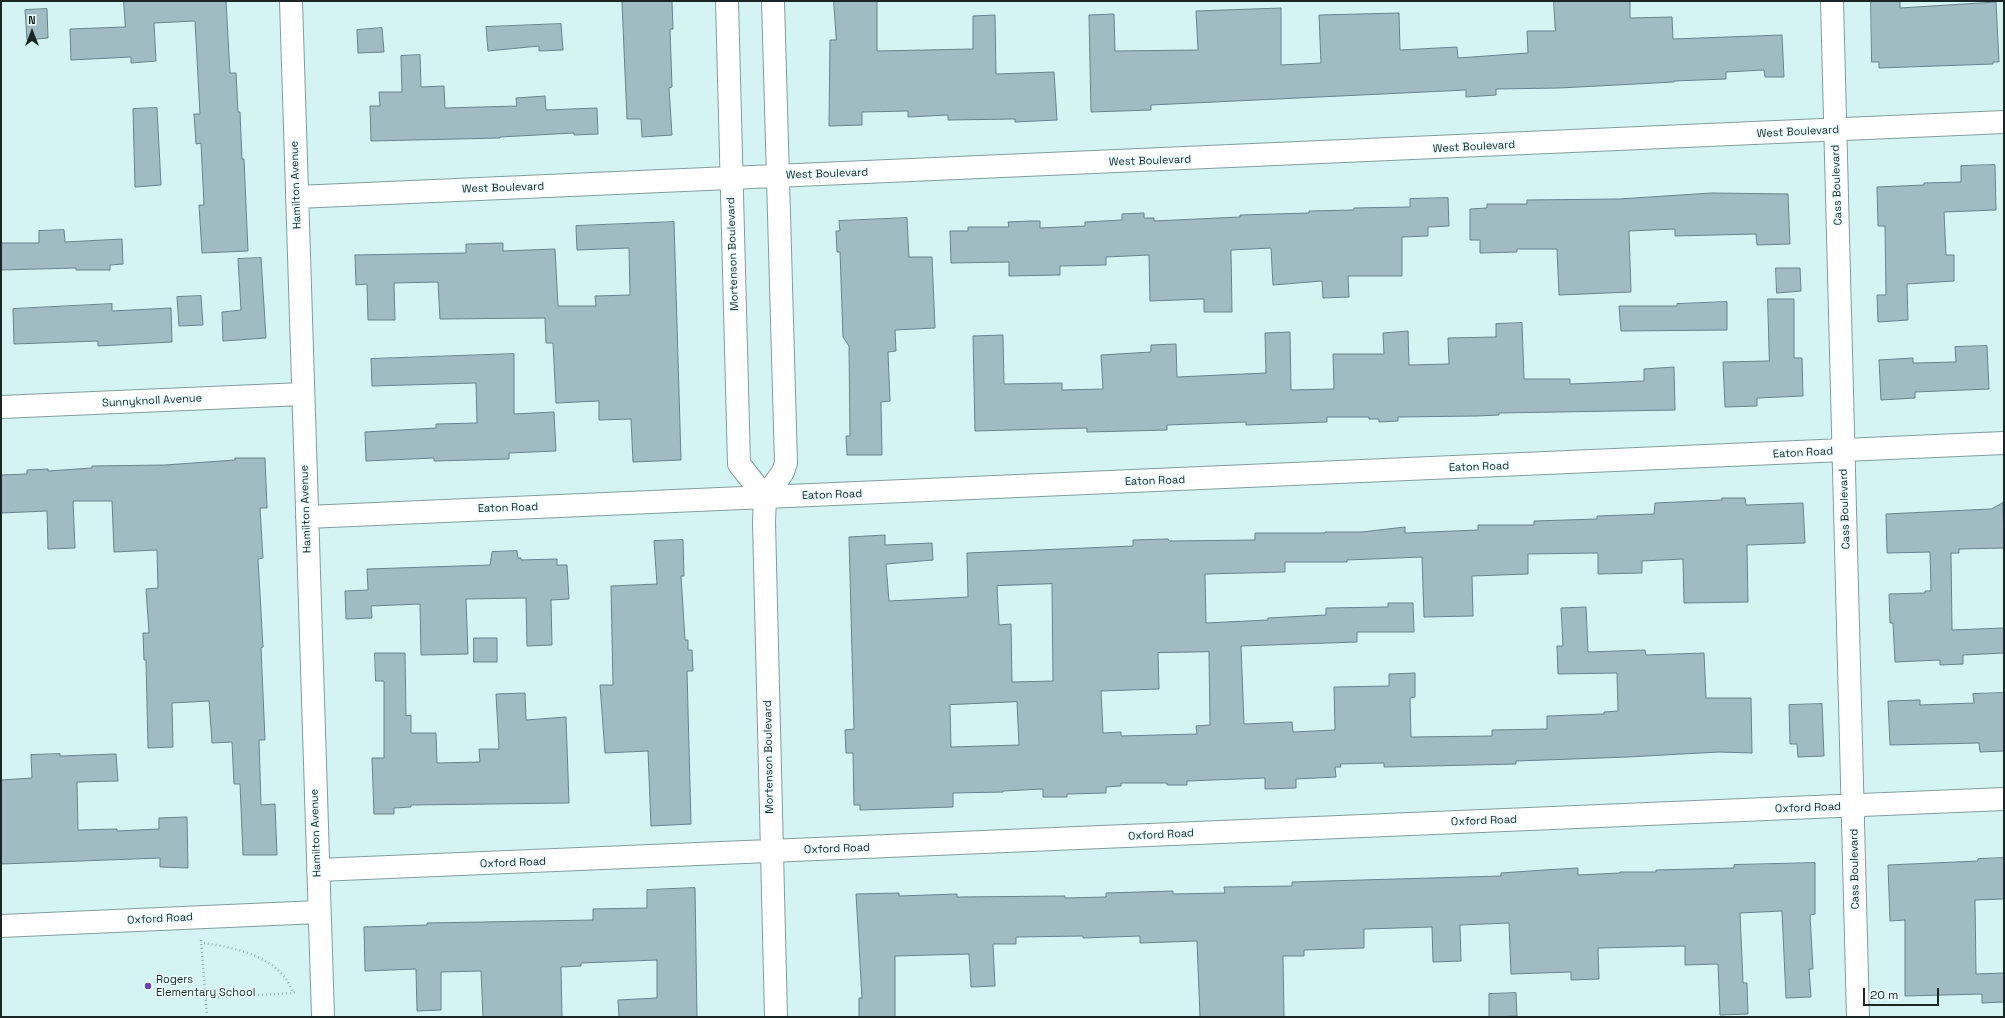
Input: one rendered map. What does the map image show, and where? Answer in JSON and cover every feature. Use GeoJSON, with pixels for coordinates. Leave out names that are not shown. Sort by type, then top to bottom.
{"type":"FeatureCollection","features":[{"type":"Feature","properties":{"kind":"street","name":"Hamilton Avenue"},"geometry":{"type":"LineString","coordinates":[[291,1],[323,1017]]}},
{"type":"Feature","properties":{"kind":"street","name":"Mortenson Boulevard"},"geometry":{"type":"LineString","coordinates":[[727,1],[730,178],[739,464],[765,497],[776,1017]]}},
{"type":"Feature","properties":{"kind":"street"},"geometry":{"type":"LineString","coordinates":[[765,497],[783,472],[786,463],[773,1]]}},
{"type":"Feature","properties":{"kind":"street","name":"Cass Boulevard"},"geometry":{"type":"LineString","coordinates":[[1832,1],[1858,1017]]}},
{"type":"Feature","properties":{"kind":"street","name":"West Boulevard"},"geometry":{"type":"LineString","coordinates":[[297,197],[2004,122]]}},
{"type":"Feature","properties":{"kind":"street","name":"Sunnyknoll Avenue"},"geometry":{"type":"LineString","coordinates":[[1,408],[303,394]]}},
{"type":"Feature","properties":{"kind":"street","name":"Eaton Road"},"geometry":{"type":"LineString","coordinates":[[307,517],[2004,444]]}},
{"type":"Feature","properties":{"kind":"street","name":"Oxford Road"},"geometry":{"type":"LineString","coordinates":[[318,870],[2004,799]]}},
{"type":"Feature","properties":{"kind":"street","name":"Oxford Road"},"geometry":{"type":"LineString","coordinates":[[1,926],[319,912]]}},
{"type":"Feature","properties":{"kind":"path"},"geometry":{"type":"LineString","coordinates":[[199,917],[207,1015]]}},
{"type":"Feature","properties":{"kind":"path"},"geometry":{"type":"LineString","coordinates":[[201,942],[241,950],[257,956],[282,974],[290,985],[293,993]]}},
{"type":"Feature","properties":{"kind":"path"},"geometry":{"type":"LineString","coordinates":[[206,998],[293,993],[297,991]]}},
{"type":"Feature","properties":{"kind":"building"},"geometry":{"type":"Polygon","coordinates":[[[124,1],[226,1],[230,73],[236,73],[238,112],[240,112],[242,159],[244,159],[248,251],[202,253],[199,205],[204,205],[201,143],[196,144],[194,114],[200,114],[195,21],[154,23],[156,61],[131,63],[131,57],[71,60],[70,29],[125,27],[124,1]]]}},
{"type":"Feature","properties":{"kind":"building"},"geometry":{"type":"Polygon","coordinates":[[[672,1],[673,29],[670,29],[672,87],[669,88],[672,135],[642,137],[641,119],[627,119],[622,2],[672,1]]]}},
{"type":"Feature","properties":{"kind":"building"},"geometry":{"type":"Polygon","coordinates":[[[834,1],[877,1],[877,51],[973,49],[973,16],[995,15],[996,74],[1054,72],[1057,120],[1015,122],[1015,119],[948,120],[948,115],[908,117],[908,111],[862,112],[862,125],[829,126],[830,40],[836,40],[834,1]]]}},
{"type":"Feature","properties":{"kind":"building"},"geometry":{"type":"Polygon","coordinates":[[[1554,1],[1630,1],[1630,18],[1672,17],[1673,39],[1782,35],[1784,77],[1765,77],[1764,70],[1726,72],[1726,79],[1559,88],[1496,89],[1496,95],[1466,97],[1466,90],[1151,105],[1151,110],[1091,112],[1089,15],[1114,14],[1115,51],[1198,50],[1196,11],[1281,8],[1281,65],[1321,63],[1319,15],[1399,13],[1400,50],[1457,47],[1458,58],[1528,53],[1527,31],[1555,31],[1554,1]]]}},
{"type":"Feature","properties":{"kind":"building"},"geometry":{"type":"Polygon","coordinates":[[[1871,1],[1900,1],[1900,8],[1996,2],[1999,62],[1993,62],[1993,64],[1879,68],[1879,62],[1872,62],[1871,1]]]}},
{"type":"Feature","properties":{"kind":"building"},"geometry":{"type":"Polygon","coordinates":[[[47,9],[48,38],[27,40],[25,10],[47,9]]]}},
{"type":"Feature","properties":{"kind":"building"},"geometry":{"type":"Polygon","coordinates":[[[561,24],[563,50],[539,51],[539,46],[488,51],[486,27],[561,24]]]}},
{"type":"Feature","properties":{"kind":"building"},"geometry":{"type":"Polygon","coordinates":[[[382,28],[384,52],[358,53],[357,30],[382,28]]]}},
{"type":"Feature","properties":{"kind":"building"},"geometry":{"type":"Polygon","coordinates":[[[420,55],[421,87],[444,86],[445,108],[517,106],[516,98],[545,96],[546,110],[597,108],[598,134],[574,135],[574,133],[500,138],[371,141],[370,106],[380,106],[379,92],[402,92],[401,56],[420,55]]]}},
{"type":"Feature","properties":{"kind":"building"},"geometry":{"type":"Polygon","coordinates":[[[157,108],[161,185],[135,187],[133,109],[157,108]]]}},
{"type":"Feature","properties":{"kind":"building"},"geometry":{"type":"Polygon","coordinates":[[[1995,165],[1996,210],[1944,212],[1946,255],[1954,255],[1954,281],[1907,284],[1908,320],[1878,322],[1877,295],[1886,295],[1885,226],[1878,226],[1877,187],[1924,185],[1924,183],[1961,182],[1961,166],[1995,165]]]}},
{"type":"Feature","properties":{"kind":"building"},"geometry":{"type":"Polygon","coordinates":[[[1712,193],[1788,194],[1790,244],[1757,245],[1756,234],[1675,236],[1675,229],[1629,231],[1631,292],[1559,295],[1557,249],[1517,249],[1517,252],[1480,253],[1480,240],[1470,240],[1470,209],[1487,208],[1487,204],[1527,204],[1527,200],[1619,199],[1712,193]]]}},
{"type":"Feature","properties":{"kind":"building"},"geometry":{"type":"Polygon","coordinates":[[[1448,198],[1449,226],[1428,227],[1428,236],[1402,237],[1402,276],[1348,276],[1349,297],[1323,298],[1322,281],[1273,285],[1271,248],[1231,250],[1232,312],[1204,312],[1204,299],[1150,301],[1149,255],[1106,257],[1106,265],[1060,266],[1060,275],[1009,276],[1009,262],[951,263],[950,231],[968,231],[968,227],[1009,227],[1008,222],[1030,221],[1040,221],[1040,228],[1085,226],[1085,222],[1122,220],[1122,214],[1144,213],[1144,218],[1154,218],[1154,221],[1240,217],[1240,215],[1309,213],[1309,211],[1354,210],[1354,208],[1410,207],[1410,199],[1448,198]]]}},
{"type":"Feature","properties":{"kind":"building"},"geometry":{"type":"Polygon","coordinates":[[[907,218],[909,257],[932,257],[935,328],[895,330],[896,351],[888,352],[890,401],[881,402],[882,455],[847,455],[846,436],[850,436],[849,346],[843,337],[840,252],[837,252],[836,231],[840,231],[839,221],[907,218]]]}},
{"type":"Feature","properties":{"kind":"building"},"geometry":{"type":"Polygon","coordinates":[[[674,222],[681,460],[633,462],[631,419],[599,420],[599,401],[556,403],[553,343],[546,343],[545,318],[440,319],[438,282],[394,283],[395,320],[368,320],[367,284],[356,285],[355,255],[466,253],[466,244],[503,243],[503,251],[555,249],[558,306],[596,306],[595,296],[630,295],[629,248],[577,250],[576,226],[674,222]]]}},
{"type":"Feature","properties":{"kind":"building"},"geometry":{"type":"Polygon","coordinates":[[[64,230],[65,242],[122,239],[123,264],[110,265],[110,270],[76,270],[76,268],[1,270],[1,243],[39,243],[39,231],[64,230]]]}},
{"type":"Feature","properties":{"kind":"building"},"geometry":{"type":"Polygon","coordinates":[[[261,258],[266,338],[223,341],[222,312],[241,310],[238,259],[261,258]]]}},
{"type":"Feature","properties":{"kind":"building"},"geometry":{"type":"Polygon","coordinates":[[[1776,268],[1800,268],[1801,291],[1777,293],[1776,268]]]}},
{"type":"Feature","properties":{"kind":"building"},"geometry":{"type":"Polygon","coordinates":[[[201,296],[203,325],[179,326],[177,297],[201,296]]]}},
{"type":"Feature","properties":{"kind":"building"},"geometry":{"type":"Polygon","coordinates":[[[1768,299],[1794,299],[1794,358],[1802,358],[1803,396],[1757,398],[1757,406],[1725,407],[1723,362],[1769,361],[1768,299]]]}},
{"type":"Feature","properties":{"kind":"building"},"geometry":{"type":"Polygon","coordinates":[[[1727,302],[1727,330],[1621,331],[1619,306],[1677,306],[1677,304],[1727,302]]]}},
{"type":"Feature","properties":{"kind":"building"},"geometry":{"type":"Polygon","coordinates":[[[112,304],[112,311],[171,308],[172,342],[98,346],[98,341],[14,344],[13,309],[112,304]]]}},
{"type":"Feature","properties":{"kind":"building"},"geometry":{"type":"Polygon","coordinates":[[[1522,323],[1524,379],[1570,379],[1570,384],[1644,381],[1644,369],[1674,367],[1675,410],[1499,413],[1499,415],[1477,416],[1398,417],[1398,421],[1379,422],[1379,419],[1369,419],[1369,417],[1327,417],[1327,422],[1246,425],[1246,422],[1167,425],[1167,430],[1087,432],[1087,428],[975,431],[973,336],[1003,335],[1004,384],[1062,383],[1062,390],[1103,389],[1101,355],[1151,352],[1151,345],[1176,344],[1177,377],[1266,373],[1265,333],[1290,332],[1291,390],[1334,389],[1333,354],[1384,354],[1383,333],[1408,331],[1409,365],[1449,364],[1448,338],[1496,337],[1496,324],[1522,323]]]}},
{"type":"Feature","properties":{"kind":"building"},"geometry":{"type":"Polygon","coordinates":[[[1987,346],[1989,389],[1915,392],[1915,398],[1881,400],[1879,360],[1913,358],[1913,363],[1956,362],[1955,347],[1987,346]]]}},
{"type":"Feature","properties":{"kind":"building"},"geometry":{"type":"Polygon","coordinates":[[[514,354],[514,414],[554,412],[556,451],[509,453],[509,459],[434,461],[434,458],[366,461],[365,432],[436,428],[436,424],[477,423],[476,383],[372,386],[371,359],[514,354]]]}},
{"type":"Feature","properties":{"kind":"building"},"geometry":{"type":"Polygon","coordinates":[[[235,458],[265,458],[267,508],[260,508],[263,558],[258,559],[263,647],[261,648],[265,740],[259,740],[261,805],[275,804],[277,855],[243,855],[240,784],[234,784],[232,742],[212,743],[209,701],[172,703],[173,747],[148,748],[146,660],[144,660],[143,633],[149,633],[146,589],[158,588],[157,550],[114,552],[112,501],[73,501],[75,548],[48,549],[47,511],[1,513],[1,475],[27,474],[27,470],[48,469],[48,471],[92,468],[92,466],[165,465],[235,460],[235,458]]]}},
{"type":"Feature","properties":{"kind":"building"},"geometry":{"type":"Polygon","coordinates":[[[1722,498],[1745,498],[1746,505],[1803,503],[1805,543],[1747,545],[1748,602],[1684,603],[1683,559],[1642,561],[1642,573],[1598,574],[1598,553],[1528,554],[1528,574],[1472,576],[1473,616],[1424,617],[1422,557],[1347,560],[1347,562],[1285,562],[1285,572],[1205,574],[1206,623],[1326,615],[1326,608],[1388,607],[1388,603],[1413,603],[1414,632],[1357,632],[1357,642],[1241,646],[1244,724],[1292,722],[1293,732],[1335,730],[1334,687],[1389,686],[1389,674],[1415,673],[1415,697],[1410,698],[1411,737],[1492,736],[1492,730],[1547,729],[1547,716],[1604,714],[1604,712],[1618,711],[1617,673],[1558,674],[1557,646],[1563,646],[1561,608],[1586,607],[1588,652],[1645,650],[1646,655],[1704,653],[1706,698],[1751,698],[1752,753],[1719,752],[1516,761],[1516,764],[1384,767],[1384,763],[1340,764],[1341,767],[1335,767],[1336,777],[1296,779],[1296,788],[1265,789],[1265,778],[1187,781],[1187,785],[1167,785],[1167,783],[1121,783],[1121,786],[1106,787],[1106,793],[1067,794],[1067,797],[1043,797],[1043,789],[1003,792],[953,793],[953,807],[860,810],[860,805],[854,805],[853,753],[846,753],[845,730],[854,729],[849,537],[885,535],[885,545],[932,543],[933,560],[886,564],[889,601],[968,597],[967,553],[1133,546],[1133,540],[1255,540],[1255,533],[1362,532],[1405,527],[1405,533],[1478,530],[1478,525],[1534,525],[1534,521],[1597,519],[1597,516],[1654,514],[1655,503],[1722,500],[1722,498]],[[1052,584],[997,586],[999,625],[1011,624],[1012,682],[1053,681],[1052,584]],[[1209,652],[1158,653],[1159,689],[1101,691],[1103,733],[1121,732],[1121,736],[1197,734],[1196,726],[1210,725],[1209,652]],[[1017,702],[950,705],[951,747],[1019,745],[1017,702]]]}},
{"type":"Feature","properties":{"kind":"building"},"geometry":{"type":"Polygon","coordinates":[[[2003,503],[2004,548],[1959,549],[1959,553],[1951,553],[1952,630],[2004,628],[2004,653],[1963,655],[1963,664],[1940,665],[1940,660],[1895,662],[1893,623],[1890,623],[1889,594],[1925,593],[1925,591],[1931,591],[1930,552],[1887,553],[1886,514],[1991,509],[2003,503]]]}},
{"type":"Feature","properties":{"kind":"building"},"geometry":{"type":"Polygon","coordinates":[[[683,540],[684,576],[681,576],[685,640],[688,640],[688,650],[692,650],[693,671],[687,671],[691,824],[651,826],[648,751],[605,753],[600,685],[613,685],[611,586],[657,584],[654,541],[683,540]]]}},
{"type":"Feature","properties":{"kind":"building"},"geometry":{"type":"Polygon","coordinates":[[[517,551],[518,558],[521,558],[521,560],[557,559],[557,565],[567,565],[569,599],[551,600],[552,645],[527,646],[526,598],[466,599],[468,654],[421,655],[420,604],[371,606],[372,618],[346,619],[345,591],[368,590],[367,569],[490,565],[492,552],[517,551]]]}},
{"type":"Feature","properties":{"kind":"building"},"geometry":{"type":"Polygon","coordinates":[[[474,638],[497,638],[497,662],[474,662],[474,638]]]}},
{"type":"Feature","properties":{"kind":"building"},"geometry":{"type":"Polygon","coordinates":[[[375,653],[405,653],[406,716],[411,715],[411,733],[436,733],[437,763],[480,762],[479,749],[499,749],[496,694],[525,693],[526,720],[566,717],[569,803],[411,805],[411,807],[394,808],[394,814],[374,814],[372,758],[384,758],[384,681],[376,681],[375,653]]]}},
{"type":"Feature","properties":{"kind":"building"},"geometry":{"type":"Polygon","coordinates":[[[2004,693],[2004,751],[1980,752],[1979,743],[1890,745],[1888,701],[1920,700],[1920,705],[1974,703],[1973,694],[2004,693]]]}},
{"type":"Feature","properties":{"kind":"building"},"geometry":{"type":"Polygon","coordinates":[[[1822,704],[1824,756],[1798,757],[1797,744],[1790,744],[1789,705],[1822,704]]]}},
{"type":"Feature","properties":{"kind":"building"},"geometry":{"type":"Polygon","coordinates":[[[60,754],[60,756],[116,754],[118,781],[77,782],[78,830],[117,829],[117,831],[159,829],[159,818],[187,817],[188,868],[160,867],[160,858],[1,864],[1,780],[32,778],[31,755],[60,754]]]}},
{"type":"Feature","properties":{"kind":"building"},"geometry":{"type":"Polygon","coordinates":[[[2004,858],[2004,899],[1975,900],[1976,974],[2004,973],[2004,1002],[1982,1003],[1982,994],[1905,996],[1905,920],[1890,921],[1888,865],[1978,861],[1978,859],[2004,858]]]}},
{"type":"Feature","properties":{"kind":"building"},"geometry":{"type":"Polygon","coordinates":[[[1815,863],[1815,914],[1810,915],[1813,969],[1809,969],[1811,997],[1786,998],[1782,911],[1740,913],[1743,983],[1747,983],[1748,1014],[1720,1015],[1718,964],[1685,965],[1685,946],[1598,948],[1599,979],[1571,980],[1571,972],[1511,974],[1509,923],[1460,925],[1461,961],[1433,962],[1432,927],[1364,929],[1364,948],[1304,950],[1304,956],[1283,956],[1284,1017],[1200,1017],[1197,941],[1140,943],[1140,936],[1083,938],[1083,936],[1016,937],[1016,944],[993,944],[995,986],[971,987],[969,954],[895,956],[895,1017],[859,1017],[859,998],[862,998],[856,894],[899,893],[899,896],[957,894],[957,897],[1106,897],[1106,893],[1173,891],[1173,894],[1225,893],[1224,887],[1292,886],[1292,882],[1501,876],[1501,873],[1578,868],[1578,875],[1620,872],[1656,872],[1656,870],[1734,868],[1734,865],[1815,863]]]}},
{"type":"Feature","properties":{"kind":"building"},"geometry":{"type":"Polygon","coordinates":[[[695,888],[697,1017],[619,1017],[618,1000],[657,998],[657,960],[581,963],[581,966],[561,967],[562,1017],[483,1017],[481,971],[441,972],[441,1010],[417,1011],[416,969],[365,971],[364,927],[427,925],[427,923],[593,920],[593,909],[647,908],[647,890],[695,888]]]}},
{"type":"Feature","properties":{"kind":"building"},"geometry":{"type":"Polygon","coordinates":[[[1516,993],[1517,1016],[1489,1017],[1489,994],[1516,993]]]}},
{"type":"Feature","properties":{"kind":"place","name":"Rogers Elementary School"},"geometry":{"type":"Point","coordinates":[148,986]}}]}
